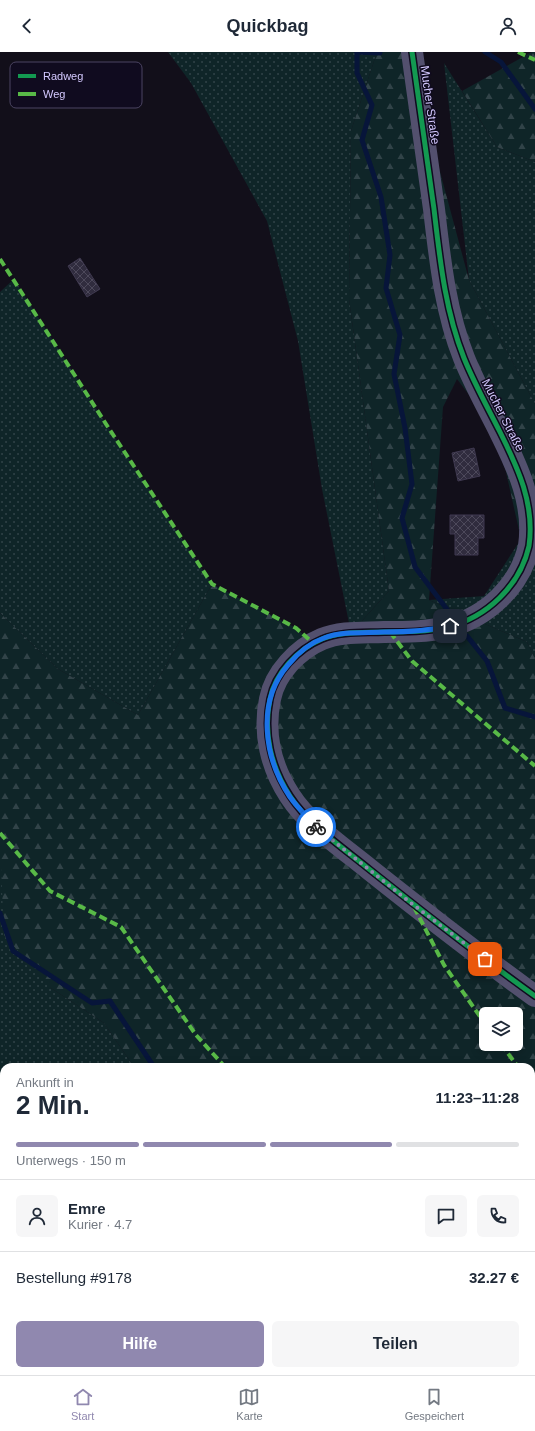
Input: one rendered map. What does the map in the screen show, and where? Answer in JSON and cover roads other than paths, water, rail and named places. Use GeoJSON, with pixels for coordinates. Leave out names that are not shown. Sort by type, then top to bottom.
{"type":"FeatureCollection","features":[{"type":"Feature","properties":{"kind":"main road","name":"Mucher Straße"},"geometry":{"type":"LineString","coordinates":[[412,52],[438,248],[448,306],[464,358],[520,471],[526,487],[530,523],[529,543],[521,568],[515,580],[505,593],[491,607],[463,622],[432,630],[333,635],[312,643],[300,652],[282,672],[271,693],[267,714],[267,741],[276,769],[290,797],[315,826],[411,903],[535,996]]}},
{"type":"Feature","properties":{"kind":"waterway"},"geometry":{"type":"LineString","coordinates":[[357,52],[357,73],[372,105],[362,140],[381,197],[390,255],[386,288],[400,335],[394,374],[405,428],[412,484],[402,518],[415,567],[449,612]]}},
{"type":"Feature","properties":{"kind":"waterway"},"geometry":{"type":"LineString","coordinates":[[357,52],[380,53]]}},
{"type":"Feature","properties":{"kind":"waterway"},"geometry":{"type":"LineString","coordinates":[[485,52],[501,62],[535,109]]}},
{"type":"Feature","properties":{"kind":"waterway"},"geometry":{"type":"LineString","coordinates":[[467,636],[487,661],[505,708],[535,717]]}},
{"type":"Feature","properties":{"kind":"waterway"},"geometry":{"type":"LineString","coordinates":[[0,913],[13,951],[92,1003],[110,1001],[151,1063]]}}]}
